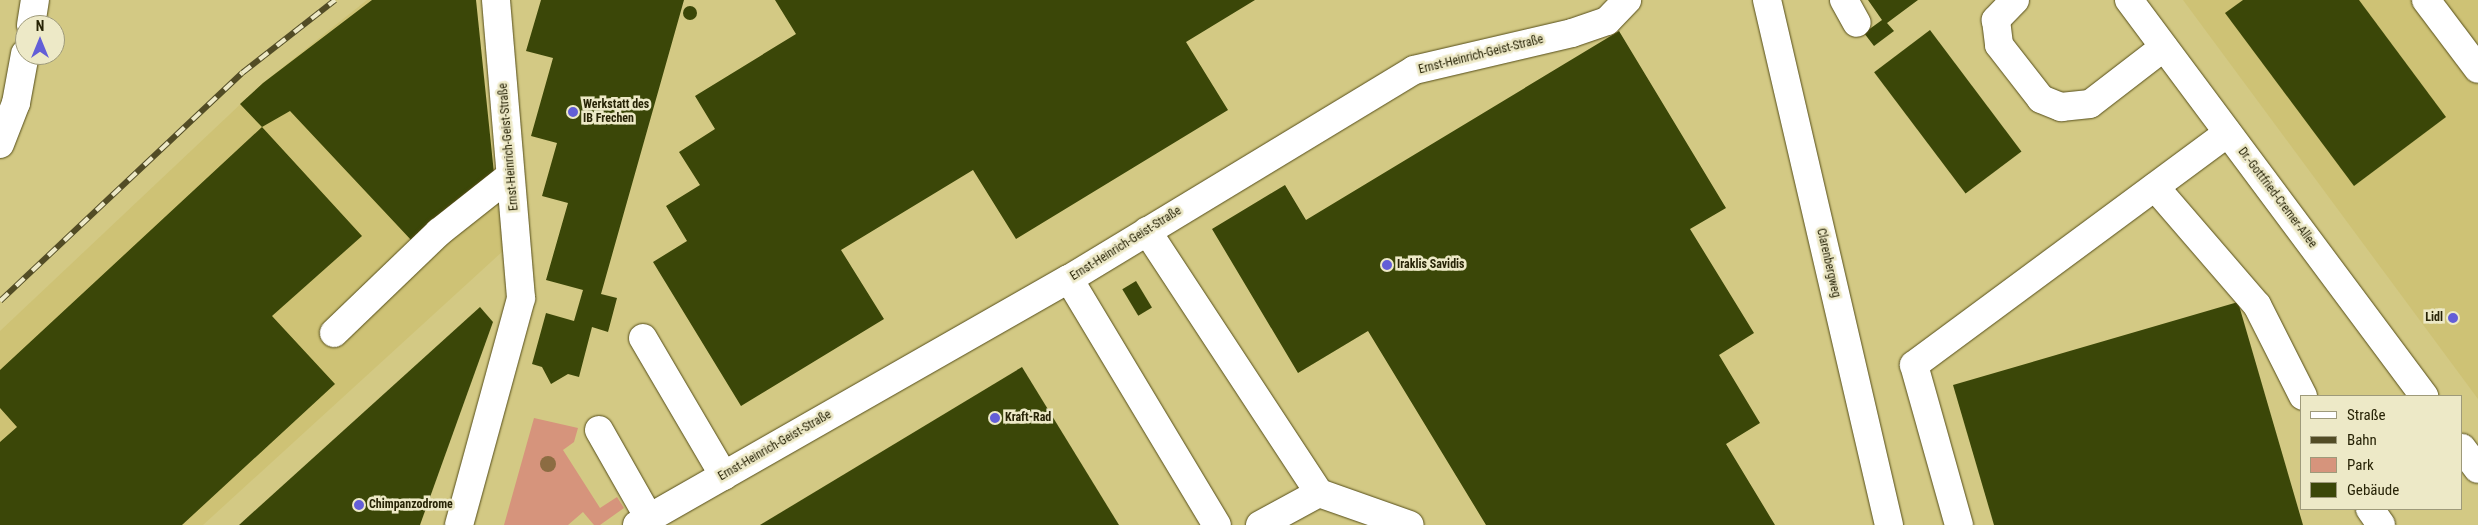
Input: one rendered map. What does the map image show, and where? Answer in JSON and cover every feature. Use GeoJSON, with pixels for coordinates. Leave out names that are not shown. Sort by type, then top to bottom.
{"type":"FeatureCollection","features":[{"type":"Feature","properties":{"kind":"street"},"geometry":{"type":"LineString","coordinates":[[32,15],[35,0]]}},
{"type":"Feature","properties":{"kind":"street","name":"Ernst-Heinrich-Geist-Straße"},"geometry":{"type":"LineString","coordinates":[[460,525],[521,298],[496,0]]}},
{"type":"Feature","properties":{"kind":"street","name":"Ernst-Heinrich-Geist-Straße"},"geometry":{"type":"LineString","coordinates":[[643,522],[1070,279],[1147,230],[1414,70],[1572,33],[1607,21],[1628,0]]}},
{"type":"Feature","properties":{"kind":"street","name":"Clarenbergweg"},"geometry":{"type":"LineString","coordinates":[[1767,0],[1889,525]]}},
{"type":"Feature","properties":{"kind":"street"},"geometry":{"type":"LineString","coordinates":[[2015,0],[1996,20],[1999,45],[2041,99],[2061,107],[2090,104],[2164,47]]}},
{"type":"Feature","properties":{"kind":"street","name":"Dr.-Gottfried-Cremer-Allee"},"geometry":{"type":"LineString","coordinates":[[2129,0],[2423,395]]}},
{"type":"Feature","properties":{"kind":"street"},"geometry":{"type":"LineString","coordinates":[[2426,0],[2478,69]]}},
{"type":"Feature","properties":{"kind":"street"},"geometry":{"type":"LineString","coordinates":[[0,144],[16,103],[23,65]]}},
{"type":"Feature","properties":{"kind":"street"},"geometry":{"type":"LineString","coordinates":[[1959,525],[1914,365],[2228,133]]}},
{"type":"Feature","properties":{"kind":"street"},"geometry":{"type":"LineString","coordinates":[[334,333],[439,232],[510,176]]}},
{"type":"Feature","properties":{"kind":"street"},"geometry":{"type":"LineString","coordinates":[[2155,187],[2257,305],[2302,395]]}},
{"type":"Feature","properties":{"kind":"street"},"geometry":{"type":"LineString","coordinates":[[1147,230],[1319,493],[1410,525]]}},
{"type":"Feature","properties":{"kind":"street"},"geometry":{"type":"LineString","coordinates":[[1070,279],[1217,525]]}},
{"type":"Feature","properties":{"kind":"street"},"geometry":{"type":"LineString","coordinates":[[643,338],[724,476]]}},
{"type":"Feature","properties":{"kind":"street"},"geometry":{"type":"LineString","coordinates":[[599,430],[643,522]]}},
{"type":"Feature","properties":{"kind":"street"},"geometry":{"type":"LineString","coordinates":[[2463,449],[2478,470]]}},
{"type":"Feature","properties":{"kind":"street"},"geometry":{"type":"LineString","coordinates":[[1260,525],[1319,493]]}},
{"type":"Feature","properties":{"kind":"street"},"geometry":{"type":"LineString","coordinates":[[2371,510],[2381,525]]}},
{"type":"Feature","properties":{"kind":"shaded area"},"geometry":{"type":"Polygon","coordinates":[[[367,0],[476,0],[503,251],[203,525],[0,525],[0,331],[263,83],[367,0]]]}},
{"type":"Feature","properties":{"kind":"shaded area"},"geometry":{"type":"Polygon","coordinates":[[[2183,0],[2478,0],[2478,399],[2183,0]]]}},
{"type":"Feature","properties":{"kind":"green space"},"geometry":{"type":"Polygon","coordinates":[[[534,418],[578,428],[574,442],[563,450],[600,508],[617,497],[624,508],[600,525],[594,525],[583,512],[568,525],[504,525],[534,418]]]}},
{"type":"Feature","properties":{"kind":"building"},"geometry":{"type":"Polygon","coordinates":[[[372,0],[476,0],[495,183],[412,241],[290,111],[262,127],[240,104],[263,83],[372,0]]]}},
{"type":"Feature","properties":{"kind":"building"},"geometry":{"type":"Polygon","coordinates":[[[541,0],[684,0],[601,294],[617,298],[608,332],[592,327],[579,377],[568,374],[551,384],[542,367],[532,364],[546,313],[574,321],[583,290],[546,280],[568,203],[542,196],[557,143],[531,136],[553,58],[526,51],[541,0]]]}},
{"type":"Feature","properties":{"kind":"building"},"geometry":{"type":"Polygon","coordinates":[[[775,0],[1255,0],[1186,42],[1228,110],[1016,239],[973,170],[841,250],[884,319],[741,406],[653,262],[687,241],[666,206],[700,185],[679,152],[715,129],[695,96],[796,34],[775,0]]]}},
{"type":"Feature","properties":{"kind":"building"},"geometry":{"type":"Polygon","coordinates":[[[1868,0],[1918,0],[1887,23],[1894,31],[1874,46],[1864,33],[1882,20],[1868,0]]]}},
{"type":"Feature","properties":{"kind":"building"},"geometry":{"type":"Polygon","coordinates":[[[2243,0],[2359,0],[2446,117],[2354,186],[2225,13],[2243,0]]]}},
{"type":"Feature","properties":{"kind":"building"},"geometry":{"type":"Polygon","coordinates":[[[687,6],[693,6],[697,13],[693,20],[687,20],[683,16],[683,10],[687,6]]]}},
{"type":"Feature","properties":{"kind":"building"},"geometry":{"type":"Polygon","coordinates":[[[1930,30],[2021,151],[1966,194],[1874,72],[1930,30]]]}},
{"type":"Feature","properties":{"kind":"building"},"geometry":{"type":"Polygon","coordinates":[[[1619,31],[1726,208],[1690,229],[1754,333],[1719,355],[1760,423],[1726,444],[1775,525],[1486,525],[1368,331],[1298,373],[1212,229],[1285,185],[1306,220],[1619,31]]]}},
{"type":"Feature","properties":{"kind":"building"},"geometry":{"type":"Polygon","coordinates":[[[262,127],[362,236],[272,316],[335,384],[182,525],[0,525],[0,442],[17,427],[0,408],[0,370],[262,127]]]}},
{"type":"Feature","properties":{"kind":"building"},"geometry":{"type":"Polygon","coordinates":[[[1136,281],[1152,308],[1138,316],[1122,289],[1136,281]]]}},
{"type":"Feature","properties":{"kind":"building"},"geometry":{"type":"Polygon","coordinates":[[[2238,302],[2303,525],[1994,525],[1953,385],[2238,302]]]}},
{"type":"Feature","properties":{"kind":"building"},"geometry":{"type":"Polygon","coordinates":[[[480,307],[493,322],[420,525],[239,525],[480,307]]]}},
{"type":"Feature","properties":{"kind":"building","name":"Kraft-Rad"},"geometry":{"type":"Polygon","coordinates":[[[1022,367],[1119,525],[760,525],[1022,367]]]}},
{"type":"Feature","properties":{"kind":"railway"},"geometry":{"type":"LineString","coordinates":[[0,301],[242,73],[335,0]]}},
{"type":"Feature","properties":{"kind":"place","name":"Werkstatt des IB Frechen"},"geometry":{"type":"Point","coordinates":[573,112]}},
{"type":"Feature","properties":{"kind":"place","name":"Iraklis Savidis"},"geometry":{"type":"Point","coordinates":[1387,265]}},
{"type":"Feature","properties":{"kind":"place","name":"Lidl"},"geometry":{"type":"Point","coordinates":[2453,318]}},
{"type":"Feature","properties":{"kind":"place","name":"Kraft-Rad"},"geometry":{"type":"Point","coordinates":[995,418]}},
{"type":"Feature","properties":{"kind":"place","name":"Chimpanzodrome"},"geometry":{"type":"Point","coordinates":[359,505]}}]}
